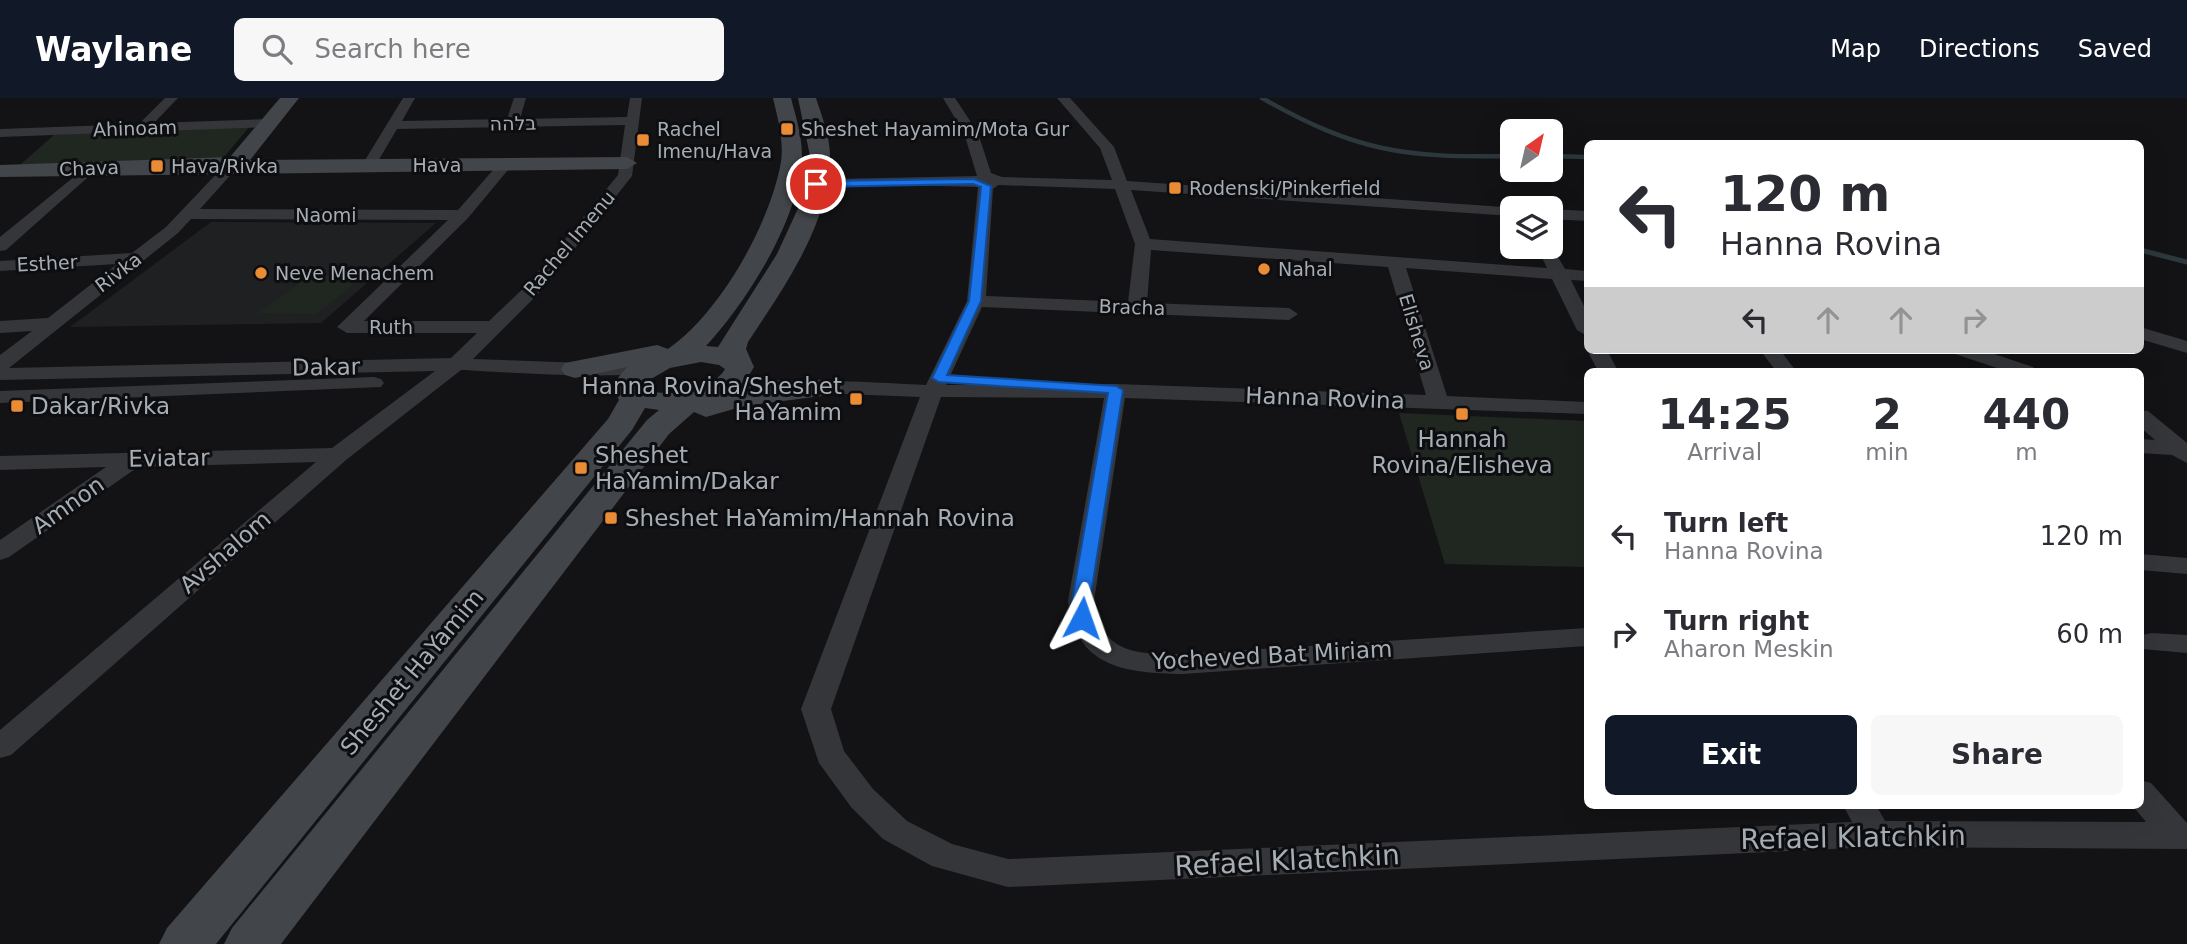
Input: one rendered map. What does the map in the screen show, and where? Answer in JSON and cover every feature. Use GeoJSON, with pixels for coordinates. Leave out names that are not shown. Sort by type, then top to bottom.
{"type":"FeatureCollection","features":[{"type":"Feature","properties":{"kind":"main road","name":"Rivka"},"geometry":{"type":"LineString","coordinates":[[233,166],[290,98]]}},
{"type":"Feature","properties":{"kind":"main road","name":"Sheshet HaYamim"},"geometry":{"type":"LineString","coordinates":[[185,944],[621,424],[647,378],[688,351],[709,326],[751,262],[787,185],[792,146],[782,98]]}},
{"type":"Feature","properties":{"kind":"main road"},"geometry":{"type":"LineString","coordinates":[[738,364],[732,349],[734,342],[784,262],[816,184],[820,153],[807,98]]}},
{"type":"Feature","properties":{"kind":"main road","name":"Hava"},"geometry":{"type":"LineString","coordinates":[[233,166],[627,163]]}},
{"type":"Feature","properties":{"kind":"main road","name":"Chava"},"geometry":{"type":"LineString","coordinates":[[0,171],[233,166]]}},
{"type":"Feature","properties":{"kind":"main road"},"geometry":{"type":"LineString","coordinates":[[575,369],[666,350],[709,326]]}},
{"type":"Feature","properties":{"kind":"main road"},"geometry":{"type":"LineString","coordinates":[[700,396],[659,403],[647,378],[715,354],[738,364]]}},
{"type":"Feature","properties":{"kind":"main road","name":"Sheshet HaYamim"},"geometry":{"type":"LineString","coordinates":[[250,944],[658,427],[700,396],[736,377],[738,364]]}},
{"type":"Feature","properties":{"kind":"main road"},"geometry":{"type":"LineString","coordinates":[[635,457],[665,431],[715,404],[768,393],[827,388]]}},
{"type":"Feature","properties":{"kind":"street"},"geometry":{"type":"LineString","coordinates":[[142,128],[172,98]]}},
{"type":"Feature","properties":{"kind":"street"},"geometry":{"type":"LineString","coordinates":[[369,165],[410,98]]}},
{"type":"Feature","properties":{"kind":"street"},"geometry":{"type":"LineString","coordinates":[[512,123],[520,98]]}},
{"type":"Feature","properties":{"kind":"street","name":"Rachel Imenu"},"geometry":{"type":"LineString","coordinates":[[456,365],[535,287],[625,176],[636,98]]}},
{"type":"Feature","properties":{"kind":"street"},"geometry":{"type":"LineString","coordinates":[[949,98],[971,133],[986,181]]}},
{"type":"Feature","properties":{"kind":"street"},"geometry":{"type":"LineString","coordinates":[[1063,98],[1107,148],[1143,244],[1137,307]]}},
{"type":"Feature","properties":{"kind":"street","name":"בלהה"},"geometry":{"type":"LineString","coordinates":[[393,125],[633,121]]}},
{"type":"Feature","properties":{"kind":"street","name":"Ahinoam"},"geometry":{"type":"LineString","coordinates":[[0,133],[270,123]]}},
{"type":"Feature","properties":{"kind":"street","name":"Ruth"},"geometry":{"type":"LineString","coordinates":[[495,327],[348,327],[462,215],[506,164]]}},
{"type":"Feature","properties":{"kind":"street","name":"Rivka"},"geometry":{"type":"LineString","coordinates":[[0,365],[190,214],[233,166]]}},
{"type":"Feature","properties":{"kind":"street"},"geometry":{"type":"LineString","coordinates":[[0,246],[91,167]]}},
{"type":"Feature","properties":{"kind":"street"},"geometry":{"type":"LineString","coordinates":[[787,185],[986,181],[1120,186],[1500,210]]}},
{"type":"Feature","properties":{"kind":"street","name":"Refael Klatchkin"},"geometry":{"type":"LineString","coordinates":[[986,181],[975,301],[936,385],[816,709],[830,755],[862,798],[895,830],[944,856],[1008,873],[1876,834],[2181,835]]}},
{"type":"Feature","properties":{"kind":"street","name":"Naomi"},"geometry":{"type":"LineString","coordinates":[[190,214],[462,215]]}},
{"type":"Feature","properties":{"kind":"street"},"geometry":{"type":"LineString","coordinates":[[1563,215],[1584,216]]}},
{"type":"Feature","properties":{"kind":"street"},"geometry":{"type":"LineString","coordinates":[[1143,244],[1584,276]]}},
{"type":"Feature","properties":{"kind":"street","name":"Esther"},"geometry":{"type":"LineString","coordinates":[[0,265],[137,258]]}},
{"type":"Feature","properties":{"kind":"street"},"geometry":{"type":"LineString","coordinates":[[1551,259],[1584,324]]}},
{"type":"Feature","properties":{"kind":"street","name":"Elisheva"},"geometry":{"type":"LineString","coordinates":[[1395,260],[1439,403]]}},
{"type":"Feature","properties":{"kind":"street","name":"Bracha"},"geometry":{"type":"LineString","coordinates":[[975,301],[1289,314]]}},
{"type":"Feature","properties":{"kind":"street"},"geometry":{"type":"LineString","coordinates":[[0,327],[49,324]]}},
{"type":"Feature","properties":{"kind":"street"},"geometry":{"type":"LineString","coordinates":[[2144,334],[2187,347]]}},
{"type":"Feature","properties":{"kind":"street"},"geometry":{"type":"LineString","coordinates":[[1773,354],[1784,368]]}},
{"type":"Feature","properties":{"kind":"street"},"geometry":{"type":"LineString","coordinates":[[1974,354],[2017,368]]}},
{"type":"Feature","properties":{"kind":"street","name":"Hanna Rovina"},"geometry":{"type":"LineString","coordinates":[[738,364],[776,373],[936,385],[1584,408]]}},
{"type":"Feature","properties":{"kind":"street","name":"Dakar"},"geometry":{"type":"LineString","coordinates":[[0,374],[456,365],[613,370],[647,378]]}},
{"type":"Feature","properties":{"kind":"street","name":"Avshalom"},"geometry":{"type":"LineString","coordinates":[[0,747],[338,455],[456,365]]}},
{"type":"Feature","properties":{"kind":"street","name":"Dakar"},"geometry":{"type":"LineString","coordinates":[[0,397],[435,381],[599,381],[647,378]]}},
{"type":"Feature","properties":{"kind":"street","name":"Hanna Rovina"},"geometry":{"type":"LineString","coordinates":[[700,396],[769,386],[827,388],[936,385]]}},
{"type":"Feature","properties":{"kind":"street","name":"Yocheved Bat Miriam"},"geometry":{"type":"LineString","coordinates":[[1116,390],[1081,601],[1082,618],[1088,635],[1102,649],[1128,660],[1183,664],[1584,637]]}},
{"type":"Feature","properties":{"kind":"street"},"geometry":{"type":"LineString","coordinates":[[2144,419],[2184,451]]}},
{"type":"Feature","properties":{"kind":"street"},"geometry":{"type":"LineString","coordinates":[[2144,446],[2184,451]]}},
{"type":"Feature","properties":{"kind":"street","name":"Eviatar"},"geometry":{"type":"LineString","coordinates":[[0,463],[338,455]]}},
{"type":"Feature","properties":{"kind":"street","name":"Amnon"},"geometry":{"type":"LineString","coordinates":[[0,552],[135,458]]}},
{"type":"Feature","properties":{"kind":"street"},"geometry":{"type":"LineString","coordinates":[[2144,562],[2187,566]]}},
{"type":"Feature","properties":{"kind":"street"},"geometry":{"type":"LineString","coordinates":[[2152,642],[2187,645]]}},
{"type":"Feature","properties":{"kind":"street"},"geometry":{"type":"LineString","coordinates":[[2144,796],[2181,835]]}},
{"type":"Feature","properties":{"kind":"street"},"geometry":{"type":"LineString","coordinates":[[1862,809],[1876,834]]}},
{"type":"Feature","properties":{"kind":"shaded area"},"geometry":{"type":"Polygon","coordinates":[[[250,126],[219,163],[20,165],[54,135],[250,126]]]}},
{"type":"Feature","properties":{"kind":"shaded area","name":"Neve Menachem"},"geometry":{"type":"Polygon","coordinates":[[[211,222],[436,223],[321,323],[70,327],[211,222]]]}},
{"type":"Feature","properties":{"kind":"shaded area"},"geometry":{"type":"Polygon","coordinates":[[[309,276],[363,277],[316,314],[259,313],[309,276]]]}},
{"type":"Feature","properties":{"kind":"shaded area"},"geometry":{"type":"Polygon","coordinates":[[[1399,413],[1584,421],[1584,567],[1445,564],[1399,413]]]}},
{"type":"Feature","properties":{"kind":"waterway"},"geometry":{"type":"LineString","coordinates":[[1262,98],[1326,130],[1382,148],[1410,153],[1500,156]]}},
{"type":"Feature","properties":{"kind":"waterway"},"geometry":{"type":"LineString","coordinates":[[1563,156],[1584,157]]}},
{"type":"Feature","properties":{"kind":"waterway"},"geometry":{"type":"LineString","coordinates":[[2144,251],[2187,262]]}},
{"type":"Feature","properties":{"kind":"place","name":"Sheshet Hayamim/Mota Gur"},"geometry":{"type":"Point","coordinates":[787,129]}},
{"type":"Feature","properties":{"kind":"place","name":"Rachel Imenu/Hava"},"geometry":{"type":"Point","coordinates":[643,140]}},
{"type":"Feature","properties":{"kind":"place","name":"Hava/Rivka"},"geometry":{"type":"Point","coordinates":[157,166]}},
{"type":"Feature","properties":{"kind":"place","name":"Rodenski/Pinkerfield"},"geometry":{"type":"Point","coordinates":[1175,188]}},
{"type":"Feature","properties":{"kind":"place","name":"Nahal"},"geometry":{"type":"Point","coordinates":[1264,269]}},
{"type":"Feature","properties":{"kind":"place","name":"Neve Menachem"},"geometry":{"type":"Point","coordinates":[261,273]}},
{"type":"Feature","properties":{"kind":"place","name":"Hanna Rovina/Sheshet HaYamim"},"geometry":{"type":"Point","coordinates":[856,399]}},
{"type":"Feature","properties":{"kind":"place","name":"Dakar/Rivka"},"geometry":{"type":"Point","coordinates":[17,406]}},
{"type":"Feature","properties":{"kind":"place","name":"Hannah Rovina/Elisheva"},"geometry":{"type":"Point","coordinates":[1462,414]}},
{"type":"Feature","properties":{"kind":"place","name":"Sheshet HaYamim/Dakar"},"geometry":{"type":"Point","coordinates":[581,468]}},
{"type":"Feature","properties":{"kind":"place","name":"Sheshet HaYamim/Hannah Rovina"},"geometry":{"type":"Point","coordinates":[611,518]}},
{"type":"Feature","properties":{"kind":"route"},"geometry":{"type":"LineString","coordinates":[[816,184],[974,181],[986,186],[975,301],[939,378],[1063,389],[1116,390],[1081,601],[1082,618]]}}]}
